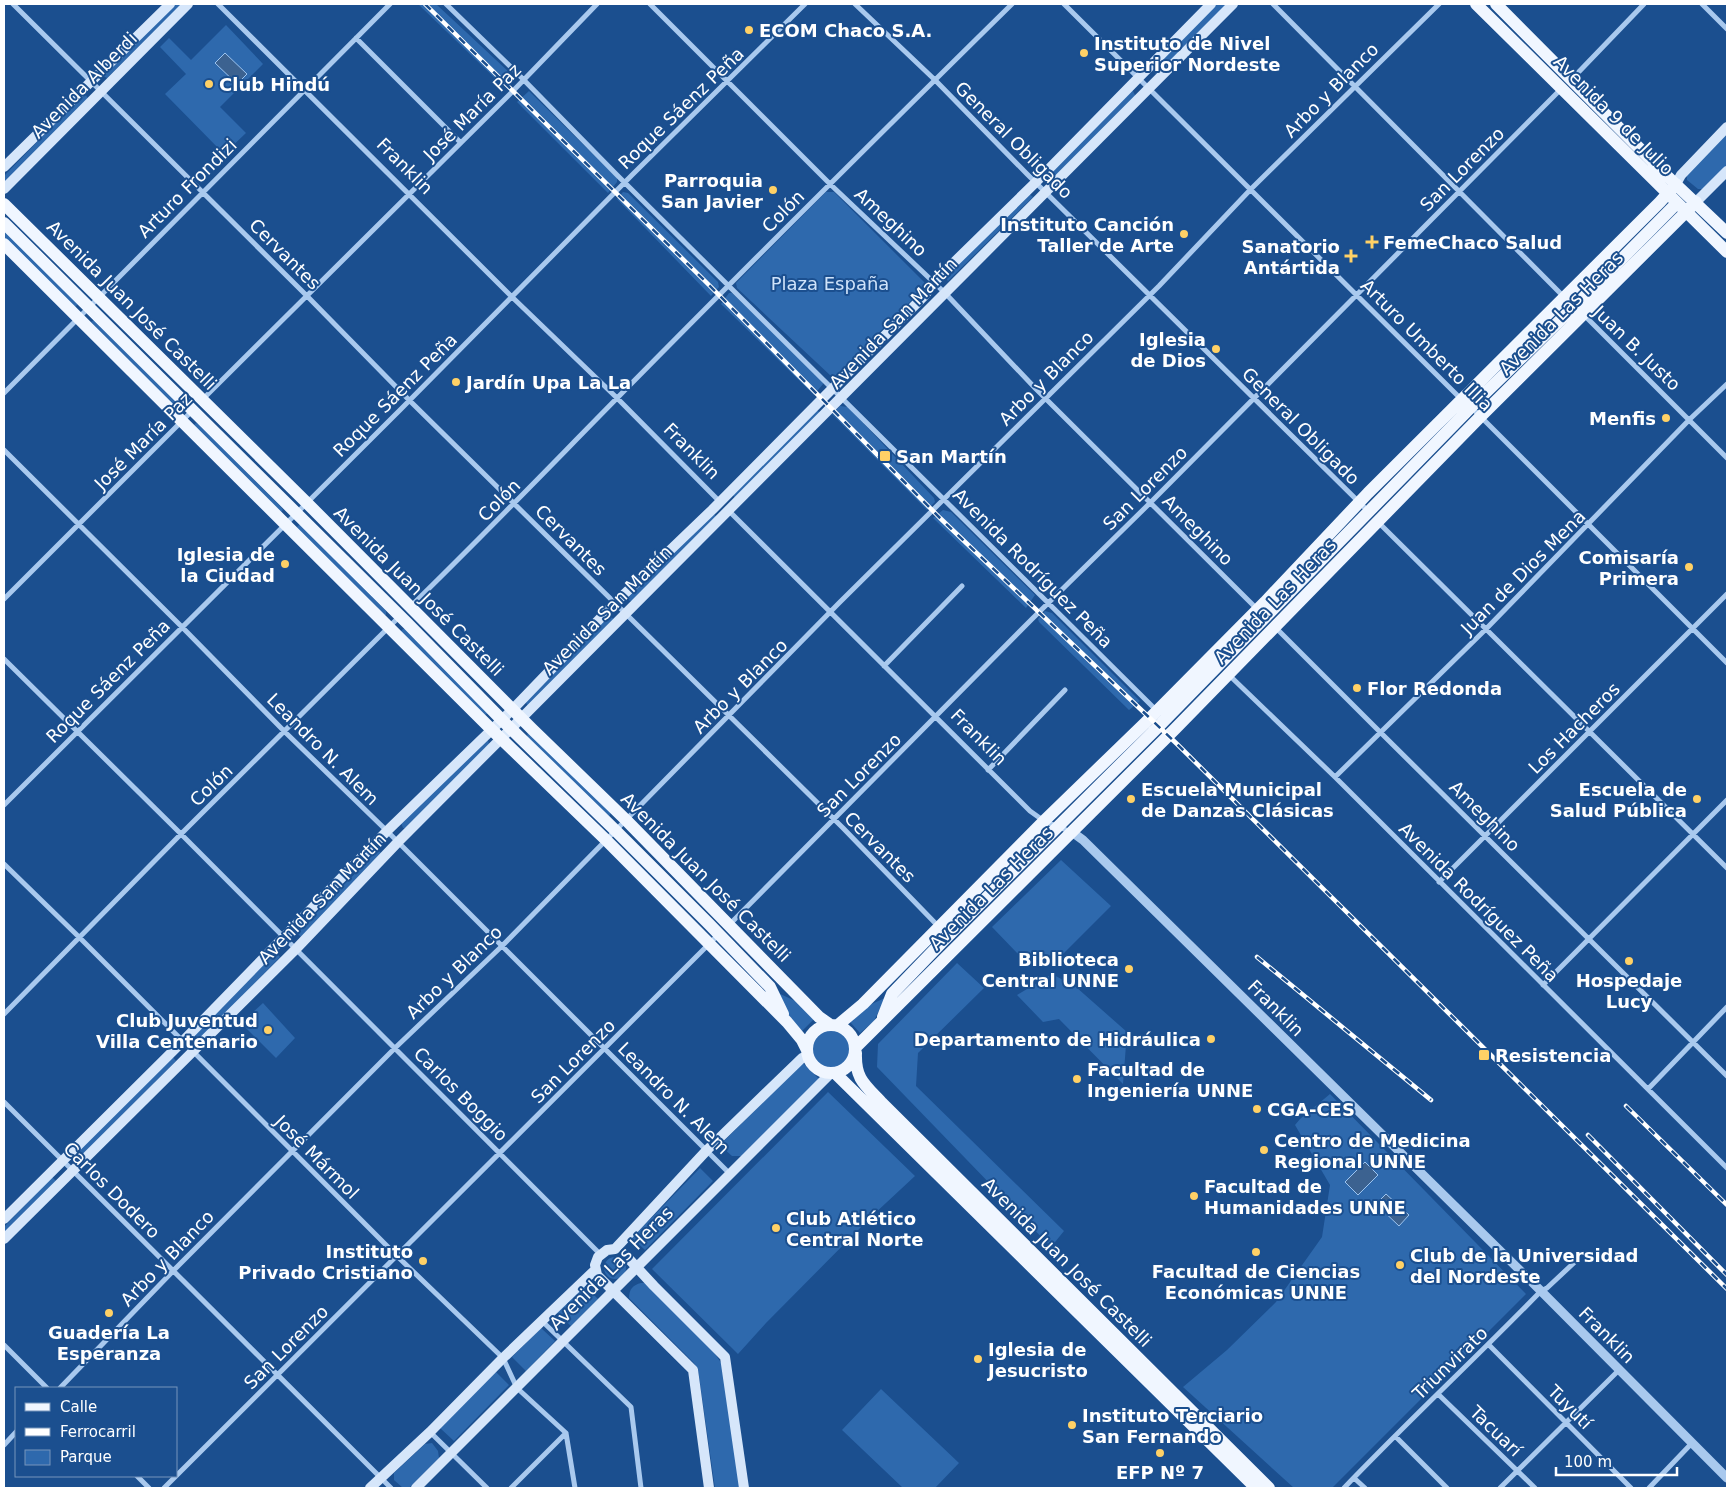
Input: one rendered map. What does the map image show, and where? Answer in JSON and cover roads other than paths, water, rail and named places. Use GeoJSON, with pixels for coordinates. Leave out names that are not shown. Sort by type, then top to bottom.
{"type":"FeatureCollection","features":[{"type":"Feature","properties":{"kind":"main road","name":"Avenida Alberdi"},"geometry":{"type":"LineString","coordinates":[[4,167],[170,4]]}},
{"type":"Feature","properties":{"kind":"main road","name":"Avenida Alberdi"},"geometry":{"type":"LineString","coordinates":[[4,190],[188,4]]}},
{"type":"Feature","properties":{"kind":"main road","name":"Avenida San Martín"},"geometry":{"type":"LineString","coordinates":[[4,1219],[182,1042],[387,831],[502,720],[615,604],[720,502],[925,295],[934,282],[1036,182],[1211,4]]}},
{"type":"Feature","properties":{"kind":"main road","name":"Avenida San Martín"},"geometry":{"type":"LineString","coordinates":[[4,1239],[296,949],[398,842],[502,740],[728,510],[843,398],[1233,4]]}},
{"type":"Feature","properties":{"kind":"main road","name":"Avenida 9 de Julio"},"geometry":{"type":"LineString","coordinates":[[1476,4],[1567,83]]}},
{"type":"Feature","properties":{"kind":"main road","name":"Avenida 9 de Julio"},"geometry":{"type":"LineString","coordinates":[[1496,4],[1567,83],[1674,193],[1686,212],[1727,252]]}},
{"type":"Feature","properties":{"kind":"main road"},"geometry":{"type":"LineString","coordinates":[[1674,193],[1681,175],[1727,127]]}},
{"type":"Feature","properties":{"kind":"main road"},"geometry":{"type":"LineString","coordinates":[[1696,202],[1727,172]]}},
{"type":"Feature","properties":{"kind":"main road","name":"Avenida 9 de Julio"},"geometry":{"type":"LineString","coordinates":[[1674,193],[1696,202],[1727,233]]}},
{"type":"Feature","properties":{"kind":"main road","name":"Avenida Las Heras"},"geometry":{"type":"LineString","coordinates":[[856,1050],[1275,626],[1471,408],[1564,297],[1674,193]]}},
{"type":"Feature","properties":{"kind":"main road","name":"Avenida Las Heras"},"geometry":{"type":"LineString","coordinates":[[1471,408],[1574,306],[1674,193]]}},
{"type":"Feature","properties":{"kind":"main road","name":"Avenida Las Heras"},"geometry":{"type":"LineString","coordinates":[[833,1025],[863,1004],[944,932],[1057,826],[1161,715],[1261,613],[1359,503],[1584,315],[1696,202]]}},
{"type":"Feature","properties":{"kind":"main road","name":"Avenida Juan José Castelli"},"geometry":{"type":"LineString","coordinates":[[4,204],[307,503],[512,710],[626,820],[808,1004],[833,1025]]}},
{"type":"Feature","properties":{"kind":"main road","name":"Avenida Juan José Castelli"},"geometry":{"type":"LineString","coordinates":[[4,223],[719,934],[770,987],[787,1022]]}},
{"type":"Feature","properties":{"kind":"main road","name":"Avenida Juan José Castelli"},"geometry":{"type":"LineString","coordinates":[[4,244],[502,740],[606,840],[787,1022],[802,1040],[807,1053]]}},
{"type":"Feature","properties":{"kind":"main road"},"geometry":{"type":"LineString","coordinates":[[867,354],[876,363]]}},
{"type":"Feature","properties":{"kind":"main road","name":"Avenida Las Heras"},"geometry":{"type":"LineString","coordinates":[[1261,613],[1373,517]]}},
{"type":"Feature","properties":{"kind":"main road","name":"Avenida Las Heras"},"geometry":{"type":"LineString","coordinates":[[880,1024],[892,994],[944,932],[1044,821],[1161,715]]}},
{"type":"Feature","properties":{"kind":"main road","name":"Avenida Juan José Castelli"},"geometry":{"type":"LineString","coordinates":[[770,987],[808,1004]]}},
{"type":"Feature","properties":{"kind":"main road","name":"Avenida Las Heras"},"geometry":{"type":"LineString","coordinates":[[863,1004],[892,994]]}},
{"type":"Feature","properties":{"kind":"main road"},"geometry":{"type":"LineString","coordinates":[[833,1025],[850,1033],[856,1050],[849,1066],[833,1073],[819,1070],[810,1062],[807,1053],[808,1040],[813,1032],[820,1027],[833,1025]]}},
{"type":"Feature","properties":{"kind":"main road","name":"Avenida Juan José Castelli"},"geometry":{"type":"LineString","coordinates":[[856,1050],[855,1068],[861,1080],[882,1103],[1269,1488]]}},
{"type":"Feature","properties":{"kind":"main road","name":"Avenida Las Heras"},"geometry":{"type":"LineString","coordinates":[[370,1488],[430,1432],[542,1321],[607,1250],[615,1249],[707,1150],[807,1053]]}},
{"type":"Feature","properties":{"kind":"main road","name":"Avenida Las Heras"},"geometry":{"type":"LineString","coordinates":[[416,1488],[452,1454],[729,1173],[833,1073]]}},
{"type":"Feature","properties":{"kind":"main road","name":"Avenida Juan José Castelli"},"geometry":{"type":"LineString","coordinates":[[833,1073],[1256,1488]]}},
{"type":"Feature","properties":{"kind":"main road"},"geometry":{"type":"LineString","coordinates":[[606,1283],[614,1285],[629,1275],[631,1267],[629,1259],[622,1251],[615,1249]]}},
{"type":"Feature","properties":{"kind":"main road"},"geometry":{"type":"LineString","coordinates":[[597,1262],[600,1279],[693,1370],[709,1488]]}},
{"type":"Feature","properties":{"kind":"main road"},"geometry":{"type":"LineString","coordinates":[[629,1275],[725,1357],[744,1488]]}},
{"type":"Feature","properties":{"kind":"street","name":"Cervantes"},"geometry":{"type":"LineString","coordinates":[[12,4],[307,296],[409,400],[730,716],[958,946]]}},
{"type":"Feature","properties":{"kind":"street","name":"Franklin"},"geometry":{"type":"LineString","coordinates":[[218,4],[511,296],[617,398],[988,770],[1030,811],[1044,821],[1072,832],[1083,840],[1541,1291],[1727,1478]]}},
{"type":"Feature","properties":{"kind":"street","name":"Arturo Frondizi"},"geometry":{"type":"LineString","coordinates":[[4,393],[390,4]]}},
{"type":"Feature","properties":{"kind":"street","name":"Avenida Rodríguez Peña"},"geometry":{"type":"LineString","coordinates":[[446,4],[1175,729]]}},
{"type":"Feature","properties":{"kind":"street","name":"José María Paz"},"geometry":{"type":"LineString","coordinates":[[4,599],[524,80],[597,4]]}},
{"type":"Feature","properties":{"kind":"street","name":"Ameghino"},"geometry":{"type":"LineString","coordinates":[[650,4],[830,184],[934,282],[1044,398],[1151,502],[1727,1076]]}},
{"type":"Feature","properties":{"kind":"street","name":"Roque Sáenz Peña"},"geometry":{"type":"LineString","coordinates":[[4,805],[625,182],[806,4]]}},
{"type":"Feature","properties":{"kind":"street","name":"General Obligado"},"geometry":{"type":"LineString","coordinates":[[855,4],[935,80],[1727,868]]}},
{"type":"Feature","properties":{"kind":"street","name":"Colón"},"geometry":{"type":"LineString","coordinates":[[4,1014],[181,834],[515,504],[729,285],[1012,4]]}},
{"type":"Feature","properties":{"kind":"street","name":"Arturo Umberto Illia"},"geometry":{"type":"LineString","coordinates":[[1064,4],[1727,663]]}},
{"type":"Feature","properties":{"kind":"street","name":"Juan B. Justo"},"geometry":{"type":"LineString","coordinates":[[1273,4],[1727,458]]}},
{"type":"Feature","properties":{"kind":"street","name":"Arbo y Blanco"},"geometry":{"type":"LineString","coordinates":[[61,1387],[292,1151],[395,1048],[502,946],[1044,398],[1150,294],[1251,189],[1439,4]]}},
{"type":"Feature","properties":{"kind":"street","name":"San Lorenzo"},"geometry":{"type":"LineString","coordinates":[[178,1474],[710,945],[1644,4]]}},
{"type":"Feature","properties":{"kind":"street"},"geometry":{"type":"LineString","coordinates":[[1702,4],[1727,29]]}},
{"type":"Feature","properties":{"kind":"street"},"geometry":{"type":"LineString","coordinates":[[356,38],[460,142]]}},
{"type":"Feature","properties":{"kind":"street","name":"Juan de Dios Mena"},"geometry":{"type":"LineString","coordinates":[[1335,777],[1486,629],[1690,419],[1727,384]]}},
{"type":"Feature","properties":{"kind":"street","name":"Leandro N. Alem"},"geometry":{"type":"LineString","coordinates":[[4,450],[729,1173]]}},
{"type":"Feature","properties":{"kind":"street"},"geometry":{"type":"LineString","coordinates":[[884,666],[962,586]]}},
{"type":"Feature","properties":{"kind":"street","name":"Los Hacheros"},"geometry":{"type":"LineString","coordinates":[[1439,882],[1727,594]]}},
{"type":"Feature","properties":{"kind":"street","name":"Carlos Boggio"},"geometry":{"type":"LineString","coordinates":[[4,659],[500,1153],[597,1262]]}},
{"type":"Feature","properties":{"kind":"street","name":"Avenida Rodríguez Peña"},"geometry":{"type":"LineString","coordinates":[[1214,661],[1335,777],[1727,1168]]}},
{"type":"Feature","properties":{"kind":"street"},"geometry":{"type":"LineString","coordinates":[[988,770],[1065,690]]}},
{"type":"Feature","properties":{"kind":"street"},"geometry":{"type":"LineString","coordinates":[[1543,985],[1727,800]]}},
{"type":"Feature","properties":{"kind":"street","name":"José Mármol"},"geometry":{"type":"LineString","coordinates":[[4,864],[397,1256],[503,1358],[517,1388],[566,1434]]}},
{"type":"Feature","properties":{"kind":"street"},"geometry":{"type":"LineString","coordinates":[[1648,1089],[1727,1007]]}},
{"type":"Feature","properties":{"kind":"street","name":"Carlos Dodero"},"geometry":{"type":"LineString","coordinates":[[4,1102],[391,1488]]}},
{"type":"Feature","properties":{"kind":"street","name":"Triunvirato"},"geometry":{"type":"LineString","coordinates":[[1344,1488],[1541,1291],[1547,1288],[1578,1259]]}},
{"type":"Feature","properties":{"kind":"street"},"geometry":{"type":"LineString","coordinates":[[542,1321],[631,1407],[641,1488]]}},
{"type":"Feature","properties":{"kind":"street"},"geometry":{"type":"LineString","coordinates":[[4,1345],[46,1387]]}},
{"type":"Feature","properties":{"kind":"street","name":"Tuyutí"},"geometry":{"type":"LineString","coordinates":[[1489,1345],[1631,1488]]}},
{"type":"Feature","properties":{"kind":"street"},"geometry":{"type":"LineString","coordinates":[[1500,1488],[1619,1370]]}},
{"type":"Feature","properties":{"kind":"street","name":"Tacuarí"},"geometry":{"type":"LineString","coordinates":[[1438,1394],[1535,1488]]}},
{"type":"Feature","properties":{"kind":"street"},"geometry":{"type":"LineString","coordinates":[[430,1432],[487,1488]]}},
{"type":"Feature","properties":{"kind":"street"},"geometry":{"type":"LineString","coordinates":[[4,1445],[15,1433]]}},
{"type":"Feature","properties":{"kind":"street"},"geometry":{"type":"LineString","coordinates":[[511,1488],[566,1434]]}},
{"type":"Feature","properties":{"kind":"street"},"geometry":{"type":"LineString","coordinates":[[566,1434],[575,1488]]}},
{"type":"Feature","properties":{"kind":"street"},"geometry":{"type":"LineString","coordinates":[[1395,1436],[1447,1488]]}},
{"type":"Feature","properties":{"kind":"street"},"geometry":{"type":"LineString","coordinates":[[1649,1488],[1692,1443]]}},
{"type":"Feature","properties":{"kind":"street"},"geometry":{"type":"LineString","coordinates":[[138,1477],[149,1488]]}},
{"type":"Feature","properties":{"kind":"street","name":"San Lorenzo"},"geometry":{"type":"LineString","coordinates":[[164,1488],[175,1477]]}},
{"type":"Feature","properties":{"kind":"street"},"geometry":{"type":"LineString","coordinates":[[1354,1478],[1365,1488]]}},
{"type":"Feature","properties":{"kind":"railway"},"geometry":{"type":"LineString","coordinates":[[425,4],[709,285],[940,518],[1177,744],[1727,1289]]}},
{"type":"Feature","properties":{"kind":"railway"},"geometry":{"type":"LineString","coordinates":[[1257,957],[1431,1100]]}},
{"type":"Feature","properties":{"kind":"railway"},"geometry":{"type":"LineString","coordinates":[[1626,1106],[1727,1205]]}},
{"type":"Feature","properties":{"kind":"railway"},"geometry":{"type":"LineString","coordinates":[[1588,1135],[1727,1275]]}},
{"type":"Feature","properties":{"kind":"place","name":"ECOM Chaco S.A."},"geometry":{"type":"Point","coordinates":[749,30]}},
{"type":"Feature","properties":{"kind":"place","name":"Instituto de Nivel Superior Nordeste"},"geometry":{"type":"Point","coordinates":[1084,53]}},
{"type":"Feature","properties":{"kind":"place","name":"Club Hindú"},"geometry":{"type":"Point","coordinates":[209,84]}},
{"type":"Feature","properties":{"kind":"place","name":"Parroquia San Javier"},"geometry":{"type":"Point","coordinates":[773,190]}},
{"type":"Feature","properties":{"kind":"place","name":"Instituto Canción Taller de Arte"},"geometry":{"type":"Point","coordinates":[1184,234]}},
{"type":"Feature","properties":{"kind":"place","name":"FemeChaco Salud"},"geometry":{"type":"Point","coordinates":[1372,242]}},
{"type":"Feature","properties":{"kind":"place","name":"Sanatorio Antártida"},"geometry":{"type":"Point","coordinates":[1351,256]}},
{"type":"Feature","properties":{"kind":"place","name":"Iglesia de Dios"},"geometry":{"type":"Point","coordinates":[1216,349]}},
{"type":"Feature","properties":{"kind":"place","name":"Jardín Upa La La"},"geometry":{"type":"Point","coordinates":[456,382]}},
{"type":"Feature","properties":{"kind":"place","name":"Menfis"},"geometry":{"type":"Point","coordinates":[1666,418]}},
{"type":"Feature","properties":{"kind":"place","name":"San Martín"},"geometry":{"type":"Point","coordinates":[885,456]}},
{"type":"Feature","properties":{"kind":"place","name":"Iglesia de la Ciudad"},"geometry":{"type":"Point","coordinates":[285,564]}},
{"type":"Feature","properties":{"kind":"place","name":"Comisaría Primera"},"geometry":{"type":"Point","coordinates":[1689,567]}},
{"type":"Feature","properties":{"kind":"place","name":"Flor Redonda"},"geometry":{"type":"Point","coordinates":[1357,688]}},
{"type":"Feature","properties":{"kind":"place","name":"Escuela Municipal de Danzas Clásicas"},"geometry":{"type":"Point","coordinates":[1131,799]}},
{"type":"Feature","properties":{"kind":"place","name":"Escuela de Salud Pública"},"geometry":{"type":"Point","coordinates":[1697,799]}},
{"type":"Feature","properties":{"kind":"place","name":"Hospedaje Lucy"},"geometry":{"type":"Point","coordinates":[1629,961]}},
{"type":"Feature","properties":{"kind":"place","name":"Biblioteca Central UNNE"},"geometry":{"type":"Point","coordinates":[1129,969]}},
{"type":"Feature","properties":{"kind":"place","name":"Club Juventud Villa Centenario"},"geometry":{"type":"Point","coordinates":[268,1030]}},
{"type":"Feature","properties":{"kind":"place","name":"Departamento de Hidráulica"},"geometry":{"type":"Point","coordinates":[1211,1039]}},
{"type":"Feature","properties":{"kind":"place","name":"Resistencia"},"geometry":{"type":"Point","coordinates":[1484,1055]}},
{"type":"Feature","properties":{"kind":"place","name":"Facultad de Ingeniería UNNE"},"geometry":{"type":"Point","coordinates":[1077,1079]}},
{"type":"Feature","properties":{"kind":"place","name":"CGA-CES"},"geometry":{"type":"Point","coordinates":[1257,1109]}},
{"type":"Feature","properties":{"kind":"place","name":"Centro de Medicina Regional UNNE"},"geometry":{"type":"Point","coordinates":[1264,1150]}},
{"type":"Feature","properties":{"kind":"place","name":"Facultad de Humanidades UNNE"},"geometry":{"type":"Point","coordinates":[1194,1196]}},
{"type":"Feature","properties":{"kind":"place","name":"Club Atlético Central Norte"},"geometry":{"type":"Point","coordinates":[776,1228]}},
{"type":"Feature","properties":{"kind":"place","name":"Facultad de Ciencias Económicas UNNE"},"geometry":{"type":"Point","coordinates":[1256,1252]}},
{"type":"Feature","properties":{"kind":"place","name":"Instituto Privado Cristiano"},"geometry":{"type":"Point","coordinates":[423,1261]}},
{"type":"Feature","properties":{"kind":"place","name":"Club de la Universidad del Nordeste"},"geometry":{"type":"Point","coordinates":[1400,1265]}},
{"type":"Feature","properties":{"kind":"place","name":"Guadería La Esperanza"},"geometry":{"type":"Point","coordinates":[109,1313]}},
{"type":"Feature","properties":{"kind":"place","name":"Iglesia de Jesucristo"},"geometry":{"type":"Point","coordinates":[978,1359]}},
{"type":"Feature","properties":{"kind":"place","name":"Instituto Terciario San Fernando"},"geometry":{"type":"Point","coordinates":[1072,1425]}},
{"type":"Feature","properties":{"kind":"place","name":"EFP Nº 7"},"geometry":{"type":"Point","coordinates":[1160,1453]}},
{"type":"Feature","properties":{"kind":"park label","name":"Plaza España"},"geometry":{"type":"Point","coordinates":[830,283]}}]}
